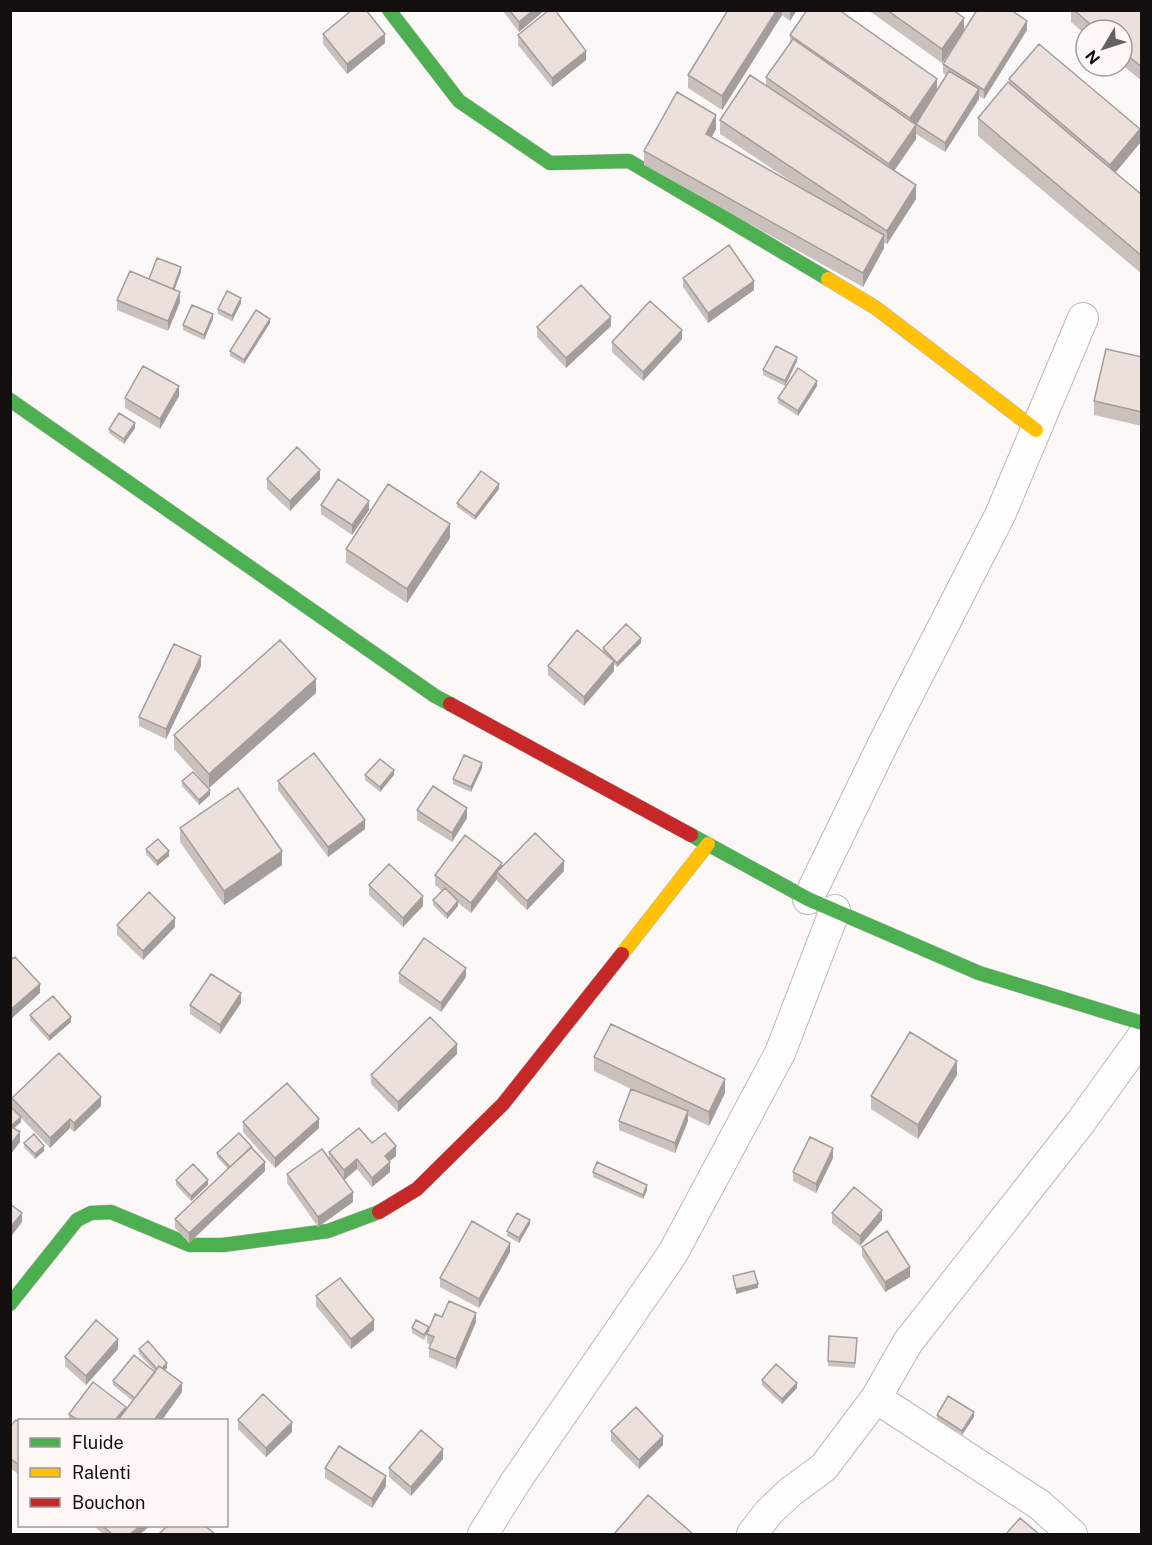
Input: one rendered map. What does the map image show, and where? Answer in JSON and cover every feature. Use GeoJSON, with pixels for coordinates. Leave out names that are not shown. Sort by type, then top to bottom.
{"type":"FeatureCollection","features":[{"type":"Feature","properties":{"kind":"street"},"geometry":{"type":"LineString","coordinates":[[389,10],[459,101],[550,163],[629,161],[876,308],[1036,430]]}},
{"type":"Feature","properties":{"kind":"street"},"geometry":{"type":"LineString","coordinates":[[483,1534],[516,1480],[673,1252],[780,1053],[821,904],[884,742],[1000,515],[1083,318]]}},
{"type":"Feature","properties":{"kind":"street"},"geometry":{"type":"LineString","coordinates":[[10,400],[435,696],[821,904],[979,973],[1142,1023]]}},
{"type":"Feature","properties":{"kind":"street"},"geometry":{"type":"LineString","coordinates":[[10,1304],[76,1220],[92,1213],[111,1212],[190,1245],[224,1245],[328,1231],[383,1211],[417,1189],[503,1104],[708,844]]}},
{"type":"Feature","properties":{"kind":"street"},"geometry":{"type":"LineString","coordinates":[[752,1534],[769,1512],[789,1493],[824,1467],[876,1398],[908,1342],[1080,1123],[1142,1037]]}},
{"type":"Feature","properties":{"kind":"street"},"geometry":{"type":"LineString","coordinates":[[876,1398],[1040,1505],[1072,1534]]}},
{"type":"Feature","properties":{"kind":"building"},"geometry":{"type":"Polygon","coordinates":[[[352,10],[366,10],[385,34],[347,64],[323,34],[352,10]]]}},
{"type":"Feature","properties":{"kind":"building"},"geometry":{"type":"Polygon","coordinates":[[[509,10],[533,10],[519,22],[509,10]]]}},
{"type":"Feature","properties":{"kind":"building"},"geometry":{"type":"Polygon","coordinates":[[[549,10],[555,10],[586,51],[552,78],[518,35],[549,10]]]}},
{"type":"Feature","properties":{"kind":"building"},"geometry":{"type":"Polygon","coordinates":[[[728,10],[777,10],[722,96],[688,75],[728,10]]]}},
{"type":"Feature","properties":{"kind":"building"},"geometry":{"type":"Polygon","coordinates":[[[807,10],[839,10],[937,79],[910,118],[790,35],[807,10]]]}},
{"type":"Feature","properties":{"kind":"building"},"geometry":{"type":"Polygon","coordinates":[[[887,10],[953,10],[964,18],[942,49],[887,10]]]}},
{"type":"Feature","properties":{"kind":"building"},"geometry":{"type":"Polygon","coordinates":[[[977,10],[1011,10],[1027,21],[984,90],[943,64],[977,10]]]}},
{"type":"Feature","properties":{"kind":"building"},"geometry":{"type":"Polygon","coordinates":[[[1074,10],[1142,10],[1142,67],[1134,61],[1134,18],[1083,18],[1074,10]]]}},
{"type":"Feature","properties":{"kind":"building"},"geometry":{"type":"Polygon","coordinates":[[[793,39],[916,125],[889,164],[766,77],[793,39]]]}},
{"type":"Feature","properties":{"kind":"building"},"geometry":{"type":"Polygon","coordinates":[[[1039,44],[1074,73],[1074,78],[1079,78],[1140,129],[1110,165],[1009,79],[1039,44]]]}},
{"type":"Feature","properties":{"kind":"building"},"geometry":{"type":"Polygon","coordinates":[[[949,71],[979,89],[945,143],[916,124],[949,71]]]}},
{"type":"Feature","properties":{"kind":"building"},"geometry":{"type":"Polygon","coordinates":[[[750,75],[916,185],[887,231],[720,120],[750,75]]]}},
{"type":"Feature","properties":{"kind":"building"},"geometry":{"type":"Polygon","coordinates":[[[1008,82],[1142,195],[1142,256],[978,118],[1008,82]]]}},
{"type":"Feature","properties":{"kind":"building"},"geometry":{"type":"Polygon","coordinates":[[[677,92],[716,115],[706,134],[884,235],[863,273],[644,151],[677,92]]]}},
{"type":"Feature","properties":{"kind":"building"},"geometry":{"type":"Polygon","coordinates":[[[729,245],[754,281],[708,313],[683,278],[729,245]]]}},
{"type":"Feature","properties":{"kind":"building"},"geometry":{"type":"Polygon","coordinates":[[[157,258],[181,267],[173,289],[149,279],[157,258]]]}},
{"type":"Feature","properties":{"kind":"building"},"geometry":{"type":"Polygon","coordinates":[[[130,271],[180,292],[168,321],[117,300],[130,271]]]}},
{"type":"Feature","properties":{"kind":"building"},"geometry":{"type":"Polygon","coordinates":[[[581,285],[611,317],[566,358],[537,327],[581,285]]]}},
{"type":"Feature","properties":{"kind":"building"},"geometry":{"type":"Polygon","coordinates":[[[227,291],[241,298],[232,316],[218,309],[227,291]]]}},
{"type":"Feature","properties":{"kind":"building"},"geometry":{"type":"Polygon","coordinates":[[[650,301],[682,330],[643,372],[612,342],[650,301]]]}},
{"type":"Feature","properties":{"kind":"building"},"geometry":{"type":"Polygon","coordinates":[[[192,305],[213,314],[204,335],[183,325],[192,305]]]}},
{"type":"Feature","properties":{"kind":"building"},"geometry":{"type":"Polygon","coordinates":[[[256,310],[270,319],[244,360],[230,351],[256,310]]]}},
{"type":"Feature","properties":{"kind":"building"},"geometry":{"type":"Polygon","coordinates":[[[776,346],[797,357],[785,381],[763,370],[776,346]]]}},
{"type":"Feature","properties":{"kind":"building"},"geometry":{"type":"Polygon","coordinates":[[[1106,349],[1142,357],[1142,412],[1094,401],[1106,349]]]}},
{"type":"Feature","properties":{"kind":"building"},"geometry":{"type":"Polygon","coordinates":[[[143,366],[179,386],[160,419],[125,398],[143,366]]]}},
{"type":"Feature","properties":{"kind":"building"},"geometry":{"type":"Polygon","coordinates":[[[798,368],[817,381],[798,411],[778,398],[798,368]]]}},
{"type":"Feature","properties":{"kind":"building"},"geometry":{"type":"Polygon","coordinates":[[[119,413],[135,423],[124,439],[109,429],[119,413]]]}},
{"type":"Feature","properties":{"kind":"building"},"geometry":{"type":"Polygon","coordinates":[[[297,447],[320,470],[290,501],[267,479],[297,447]]]}},
{"type":"Feature","properties":{"kind":"building"},"geometry":{"type":"Polygon","coordinates":[[[481,471],[499,484],[475,516],[457,503],[481,471]]]}},
{"type":"Feature","properties":{"kind":"building"},"geometry":{"type":"Polygon","coordinates":[[[338,479],[369,501],[352,525],[321,505],[338,479]]]}},
{"type":"Feature","properties":{"kind":"building"},"geometry":{"type":"Polygon","coordinates":[[[388,484],[450,524],[407,589],[346,549],[388,484]]]}},
{"type":"Feature","properties":{"kind":"building"},"geometry":{"type":"Polygon","coordinates":[[[626,624],[641,638],[617,663],[603,648],[626,624]]]}},
{"type":"Feature","properties":{"kind":"building"},"geometry":{"type":"Polygon","coordinates":[[[577,630],[614,661],[584,697],[548,666],[577,630]]]}},
{"type":"Feature","properties":{"kind":"building"},"geometry":{"type":"Polygon","coordinates":[[[280,640],[316,679],[209,774],[174,735],[280,640]]]}},
{"type":"Feature","properties":{"kind":"building"},"geometry":{"type":"Polygon","coordinates":[[[174,644],[201,656],[166,729],[139,717],[174,644]]]}},
{"type":"Feature","properties":{"kind":"building"},"geometry":{"type":"Polygon","coordinates":[[[314,753],[365,820],[328,847],[278,781],[314,753]]]}},
{"type":"Feature","properties":{"kind":"building"},"geometry":{"type":"Polygon","coordinates":[[[464,755],[482,763],[471,787],[453,779],[464,755]]]}},
{"type":"Feature","properties":{"kind":"building"},"geometry":{"type":"Polygon","coordinates":[[[380,759],[394,770],[380,787],[365,775],[380,759]]]}},
{"type":"Feature","properties":{"kind":"building"},"geometry":{"type":"Polygon","coordinates":[[[193,772],[210,790],[199,800],[182,781],[193,772]]]}},
{"type":"Feature","properties":{"kind":"building"},"geometry":{"type":"Polygon","coordinates":[[[433,786],[467,808],[452,833],[417,810],[433,786]]]}},
{"type":"Feature","properties":{"kind":"building"},"geometry":{"type":"Polygon","coordinates":[[[238,788],[282,851],[224,891],[180,828],[238,788]]]}},
{"type":"Feature","properties":{"kind":"building"},"geometry":{"type":"Polygon","coordinates":[[[535,833],[564,861],[527,901],[497,872],[535,833]]]}},
{"type":"Feature","properties":{"kind":"building"},"geometry":{"type":"Polygon","coordinates":[[[465,835],[502,863],[471,903],[435,875],[465,835]]]}},
{"type":"Feature","properties":{"kind":"building"},"geometry":{"type":"Polygon","coordinates":[[[158,839],[169,851],[157,861],[146,849],[158,839]]]}},
{"type":"Feature","properties":{"kind":"building"},"geometry":{"type":"Polygon","coordinates":[[[389,864],[423,896],[403,918],[369,885],[389,864]]]}},
{"type":"Feature","properties":{"kind":"building"},"geometry":{"type":"Polygon","coordinates":[[[445,888],[458,901],[447,914],[433,900],[445,888]]]}},
{"type":"Feature","properties":{"kind":"building"},"geometry":{"type":"Polygon","coordinates":[[[149,892],[175,918],[143,951],[117,925],[149,892]]]}},
{"type":"Feature","properties":{"kind":"building"},"geometry":{"type":"Polygon","coordinates":[[[424,938],[466,968],[441,1003],[399,973],[424,938]]]}},
{"type":"Feature","properties":{"kind":"building"},"geometry":{"type":"Polygon","coordinates":[[[15,957],[40,984],[10,1010],[10,960],[15,957]]]}},
{"type":"Feature","properties":{"kind":"building"},"geometry":{"type":"Polygon","coordinates":[[[211,974],[241,993],[220,1025],[190,1005],[211,974]]]}},
{"type":"Feature","properties":{"kind":"building"},"geometry":{"type":"Polygon","coordinates":[[[53,996],[71,1017],[49,1036],[30,1015],[53,996]]]}},
{"type":"Feature","properties":{"kind":"building"},"geometry":{"type":"Polygon","coordinates":[[[430,1017],[457,1044],[398,1102],[371,1075],[430,1017]]]}},
{"type":"Feature","properties":{"kind":"building"},"geometry":{"type":"Polygon","coordinates":[[[611,1024],[725,1079],[709,1112],[594,1057],[611,1024]]]}},
{"type":"Feature","properties":{"kind":"building"},"geometry":{"type":"Polygon","coordinates":[[[910,1032],[957,1061],[918,1125],[871,1096],[910,1032]]]}},
{"type":"Feature","properties":{"kind":"building"},"geometry":{"type":"Polygon","coordinates":[[[59,1053],[101,1097],[74,1123],[70,1119],[50,1138],[12,1098],[59,1053]]]}},
{"type":"Feature","properties":{"kind":"building"},"geometry":{"type":"Polygon","coordinates":[[[287,1083],[319,1119],[275,1158],[243,1122],[287,1083]]]}},
{"type":"Feature","properties":{"kind":"building"},"geometry":{"type":"Polygon","coordinates":[[[631,1089],[688,1111],[675,1143],[619,1121],[631,1089]]]}},
{"type":"Feature","properties":{"kind":"building"},"geometry":{"type":"Polygon","coordinates":[[[10,1107],[21,1117],[11,1126],[10,1107]]]}},
{"type":"Feature","properties":{"kind":"building"},"geometry":{"type":"Polygon","coordinates":[[[10,1126],[20,1132],[10,1145],[10,1126]]]}},
{"type":"Feature","properties":{"kind":"building"},"geometry":{"type":"Polygon","coordinates":[[[359,1128],[372,1143],[385,1133],[396,1146],[385,1156],[390,1162],[372,1178],[357,1159],[344,1170],[329,1152],[359,1128]]]}},
{"type":"Feature","properties":{"kind":"building"},"geometry":{"type":"Polygon","coordinates":[[[239,1133],[252,1147],[230,1167],[217,1153],[239,1133]]]}},
{"type":"Feature","properties":{"kind":"building"},"geometry":{"type":"Polygon","coordinates":[[[34,1134],[44,1146],[35,1154],[24,1143],[34,1134]]]}},
{"type":"Feature","properties":{"kind":"building"},"geometry":{"type":"Polygon","coordinates":[[[810,1137],[833,1148],[816,1184],[793,1172],[810,1137]]]}},
{"type":"Feature","properties":{"kind":"building"},"geometry":{"type":"Polygon","coordinates":[[[251,1147],[265,1162],[189,1233],[175,1219],[251,1147]]]}},
{"type":"Feature","properties":{"kind":"building"},"geometry":{"type":"Polygon","coordinates":[[[322,1149],[353,1192],[318,1217],[287,1174],[322,1149]]]}},
{"type":"Feature","properties":{"kind":"building"},"geometry":{"type":"Polygon","coordinates":[[[597,1162],[647,1185],[643,1195],[593,1172],[597,1162]]]}},
{"type":"Feature","properties":{"kind":"building"},"geometry":{"type":"Polygon","coordinates":[[[193,1164],[208,1180],[191,1196],[176,1180],[193,1164]]]}},
{"type":"Feature","properties":{"kind":"building"},"geometry":{"type":"Polygon","coordinates":[[[854,1187],[882,1210],[860,1236],[832,1213],[854,1187]]]}},
{"type":"Feature","properties":{"kind":"building"},"geometry":{"type":"Polygon","coordinates":[[[10,1204],[22,1213],[10,1228],[10,1204]]]}},
{"type":"Feature","properties":{"kind":"building"},"geometry":{"type":"Polygon","coordinates":[[[517,1213],[530,1220],[519,1238],[507,1231],[517,1213]]]}},
{"type":"Feature","properties":{"kind":"building"},"geometry":{"type":"Polygon","coordinates":[[[472,1221],[510,1243],[479,1299],[440,1278],[472,1221]]]}},
{"type":"Feature","properties":{"kind":"building"},"geometry":{"type":"Polygon","coordinates":[[[887,1231],[910,1267],[885,1282],[862,1247],[887,1231]]]}},
{"type":"Feature","properties":{"kind":"building"},"geometry":{"type":"Polygon","coordinates":[[[754,1271],[758,1284],[736,1289],[733,1276],[754,1271]]]}},
{"type":"Feature","properties":{"kind":"building"},"geometry":{"type":"Polygon","coordinates":[[[340,1278],[374,1320],[351,1339],[316,1296],[340,1278]]]}},
{"type":"Feature","properties":{"kind":"building"},"geometry":{"type":"Polygon","coordinates":[[[449,1301],[476,1313],[456,1359],[429,1348],[434,1337],[427,1334],[435,1314],[442,1317],[449,1301]]]}},
{"type":"Feature","properties":{"kind":"building"},"geometry":{"type":"Polygon","coordinates":[[[96,1320],[118,1339],[86,1376],[65,1357],[96,1320]]]}},
{"type":"Feature","properties":{"kind":"building"},"geometry":{"type":"Polygon","coordinates":[[[416,1320],[429,1327],[424,1335],[412,1328],[416,1320]]]}},
{"type":"Feature","properties":{"kind":"building"},"geometry":{"type":"Polygon","coordinates":[[[829,1336],[857,1338],[855,1363],[828,1361],[829,1336]]]}},
{"type":"Feature","properties":{"kind":"building"},"geometry":{"type":"Polygon","coordinates":[[[148,1341],[167,1363],[162,1368],[159,1366],[157,1369],[139,1349],[148,1341]]]}},
{"type":"Feature","properties":{"kind":"building"},"geometry":{"type":"Polygon","coordinates":[[[134,1355],[155,1372],[135,1398],[113,1381],[134,1355]]]}},
{"type":"Feature","properties":{"kind":"building"},"geometry":{"type":"Polygon","coordinates":[[[776,1364],[797,1383],[782,1399],[762,1380],[776,1364]]]}},
{"type":"Feature","properties":{"kind":"building"},"geometry":{"type":"Polygon","coordinates":[[[159,1366],[182,1383],[155,1419],[119,1419],[159,1366]]]}},
{"type":"Feature","properties":{"kind":"building"},"geometry":{"type":"Polygon","coordinates":[[[93,1382],[126,1407],[116,1419],[76,1419],[69,1414],[93,1382]]]}},
{"type":"Feature","properties":{"kind":"building"},"geometry":{"type":"Polygon","coordinates":[[[263,1394],[292,1422],[266,1448],[238,1420],[263,1394]]]}},
{"type":"Feature","properties":{"kind":"building"},"geometry":{"type":"Polygon","coordinates":[[[948,1396],[974,1412],[962,1431],[937,1415],[948,1396]]]}},
{"type":"Feature","properties":{"kind":"building"},"geometry":{"type":"Polygon","coordinates":[[[636,1407],[663,1436],[639,1460],[611,1431],[636,1407]]]}},
{"type":"Feature","properties":{"kind":"building"},"geometry":{"type":"Polygon","coordinates":[[[16,1420],[18,1422],[18,1464],[10,1458],[10,1426],[16,1420]]]}},
{"type":"Feature","properties":{"kind":"building"},"geometry":{"type":"Polygon","coordinates":[[[421,1430],[443,1449],[411,1487],[389,1468],[421,1430]]]}},
{"type":"Feature","properties":{"kind":"building"},"geometry":{"type":"Polygon","coordinates":[[[339,1446],[386,1476],[372,1499],[325,1468],[339,1446]]]}},
{"type":"Feature","properties":{"kind":"building"},"geometry":{"type":"Polygon","coordinates":[[[648,1495],[693,1534],[614,1534],[648,1495]]]}},
{"type":"Feature","properties":{"kind":"building"},"geometry":{"type":"Polygon","coordinates":[[[1020,1518],[1039,1534],[1006,1534],[1020,1518]]]}},
{"type":"Feature","properties":{"kind":"building"},"geometry":{"type":"Polygon","coordinates":[[[104,1527],[139,1527],[130,1534],[112,1534],[104,1527]]]}},
{"type":"Feature","properties":{"kind":"building"},"geometry":{"type":"Polygon","coordinates":[[[166,1527],[206,1527],[215,1534],[159,1534],[166,1527]]]}},
{"type":"Feature","properties":{"kind":"traffic: fast"},"geometry":{"type":"LineString","coordinates":[[389,10],[459,101],[550,163],[629,161],[828,279]]}},
{"type":"Feature","properties":{"kind":"traffic: fast"},"geometry":{"type":"LineString","coordinates":[[10,400],[435,696],[450,704]]}},
{"type":"Feature","properties":{"kind":"traffic: fast"},"geometry":{"type":"LineString","coordinates":[[691,835],[808,899],[979,973],[1142,1023]]}},
{"type":"Feature","properties":{"kind":"traffic: fast"},"geometry":{"type":"LineString","coordinates":[[10,1304],[77,1220],[91,1213],[111,1212],[190,1245],[223,1245],[328,1231],[379,1212]]}},
{"type":"Feature","properties":{"kind":"traffic: slow"},"geometry":{"type":"LineString","coordinates":[[828,279],[876,308],[1036,430]]}},
{"type":"Feature","properties":{"kind":"traffic: slow"},"geometry":{"type":"LineString","coordinates":[[622,954],[708,844]]}},
{"type":"Feature","properties":{"kind":"traffic: jam"},"geometry":{"type":"LineString","coordinates":[[450,704],[691,835]]}},
{"type":"Feature","properties":{"kind":"traffic: jam"},"geometry":{"type":"LineString","coordinates":[[379,1212],[417,1189],[503,1104],[622,954]]}}]}
